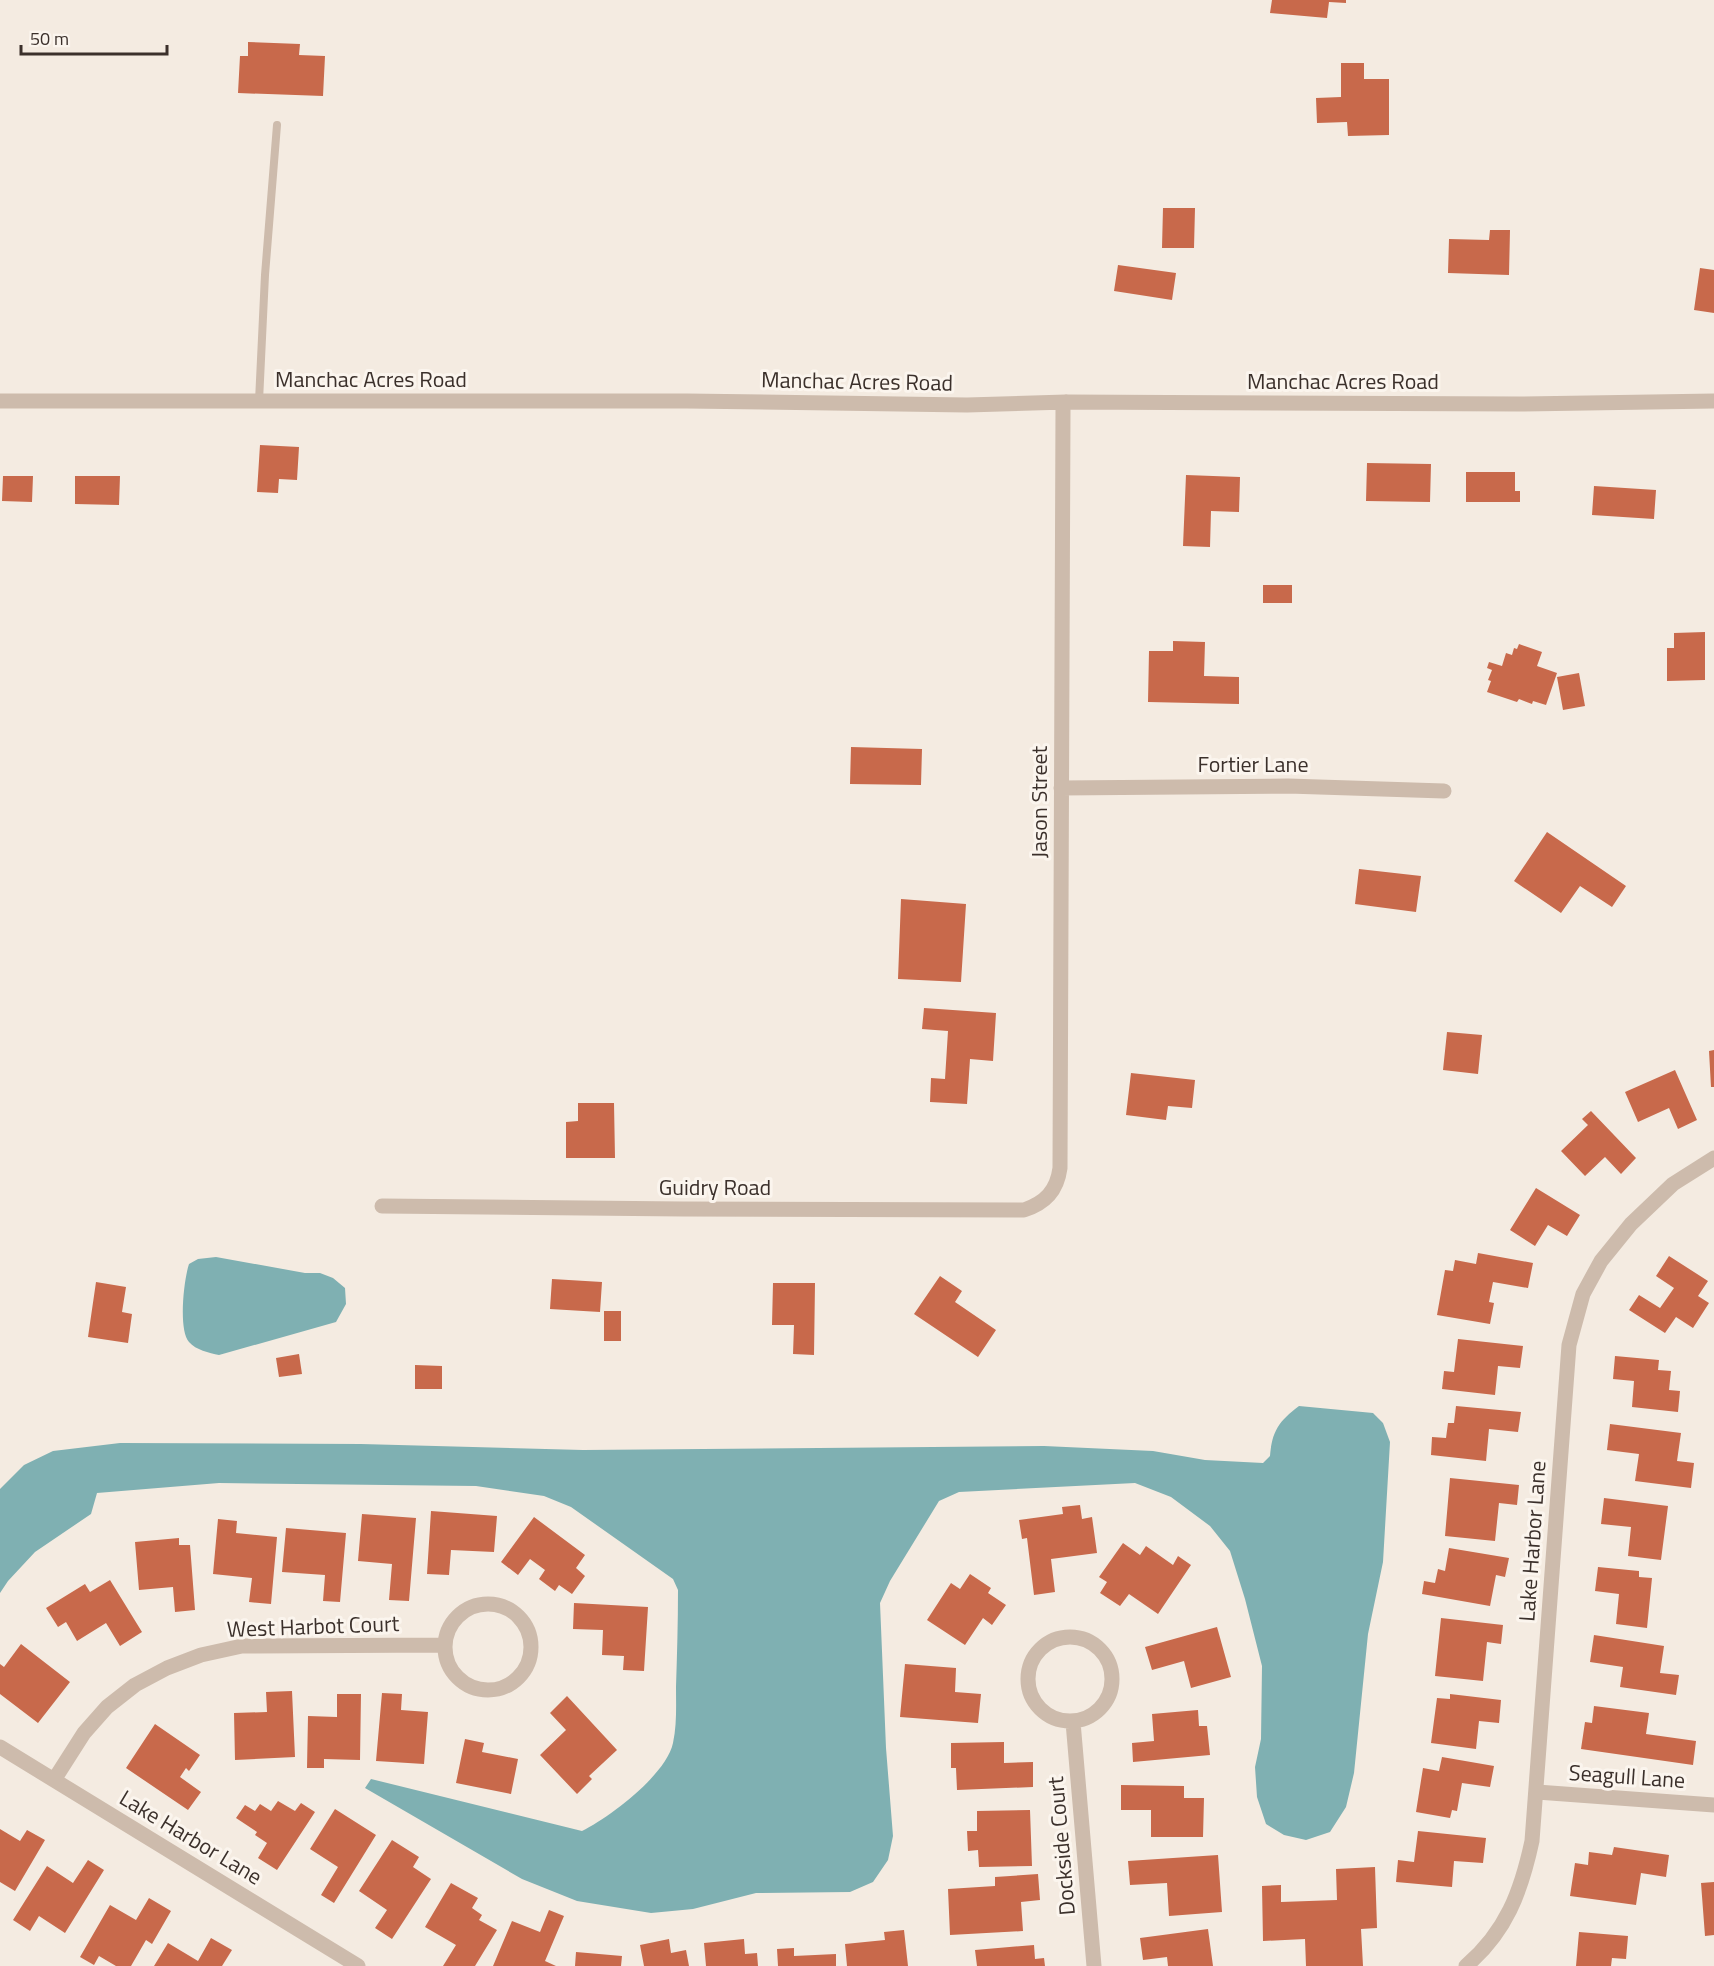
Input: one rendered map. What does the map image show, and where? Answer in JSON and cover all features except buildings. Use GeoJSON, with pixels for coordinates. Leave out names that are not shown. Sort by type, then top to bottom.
{"type":"FeatureCollection","features":[{"type":"Feature","properties":{"kind":"street","name":"Manchac Acres Road"},"geometry":{"type":"LineString","coordinates":[[0,401],[687,401],[967,405],[1066,402],[1519,404],[1714,401]]}},
{"type":"Feature","properties":{"kind":"street","name":"Jason Street"},"geometry":{"type":"LineString","coordinates":[[1046,1199],[1056,1185],[1060,1168],[1063,406],[1066,402]]}},
{"type":"Feature","properties":{"kind":"street","name":"Fortier Lane"},"geometry":{"type":"LineString","coordinates":[[1061,788],[1288,786],[1444,791]]}},
{"type":"Feature","properties":{"kind":"street","name":"Lake Harbor Lane"},"geometry":{"type":"LineString","coordinates":[[1470,1965],[1481,1954],[1514,1905],[1525,1874],[1532,1841],[1569,1345],[1583,1294],[1600,1261],[1631,1224],[1673,1184],[1714,1158]]}},
{"type":"Feature","properties":{"kind":"street","name":"Guidry Road"},"geometry":{"type":"LineString","coordinates":[[382,1206],[1024,1210],[1046,1199]]}},
{"type":"Feature","properties":{"kind":"street"},"geometry":{"type":"LineString","coordinates":[[491,1604],[505,1607],[521,1619],[530,1638],[531,1651],[527,1665],[512,1682],[492,1689],[478,1689],[464,1683],[454,1673],[447,1660],[445,1645],[448,1632],[465,1610],[478,1605],[491,1604]]}},
{"type":"Feature","properties":{"kind":"street"},"geometry":{"type":"LineString","coordinates":[[1063,1637],[1078,1637],[1101,1650],[1112,1675],[1111,1688],[1106,1701],[1086,1719],[1072,1722],[1058,1720],[1045,1714],[1035,1704],[1029,1691],[1027,1677],[1030,1663],[1038,1651],[1049,1642],[1063,1637]]}},
{"type":"Feature","properties":{"kind":"street","name":"West Harbot Court"},"geometry":{"type":"LineString","coordinates":[[54,1780],[84,1733],[107,1707],[135,1685],[167,1668],[201,1655],[242,1646],[445,1645]]}},
{"type":"Feature","properties":{"kind":"street","name":"Dockside Court"},"geometry":{"type":"LineString","coordinates":[[1072,1722],[1094,1966]]}},
{"type":"Feature","properties":{"kind":"street","name":"Lake Harbor Lane"},"geometry":{"type":"LineString","coordinates":[[0,1747],[358,1966]]}},
{"type":"Feature","properties":{"kind":"street","name":"Seagull Lane"},"geometry":{"type":"LineString","coordinates":[[1537,1792],[1714,1804]]}},
{"type":"Feature","properties":{"kind":"lane"},"geometry":{"type":"LineString","coordinates":[[259,401],[265,275],[277,125]]}},
{"type":"Feature","properties":{"kind":"water"},"geometry":{"type":"Polygon","coordinates":[[[216,1257],[305,1273],[320,1273],[333,1278],[345,1288],[346,1304],[336,1322],[219,1355],[203,1351],[192,1345],[186,1336],[183,1316],[185,1281],[189,1264],[198,1259],[216,1257]]]}},
{"type":"Feature","properties":{"kind":"water"},"geometry":{"type":"Polygon","coordinates":[[[1299,1406],[1373,1413],[1383,1423],[1390,1442],[1383,1562],[1368,1634],[1354,1773],[1346,1807],[1330,1832],[1306,1840],[1284,1835],[1266,1824],[1257,1797],[1255,1767],[1261,1739],[1262,1666],[1230,1551],[1210,1526],[1171,1497],[1135,1483],[959,1492],[939,1501],[890,1581],[880,1603],[886,1748],[893,1836],[888,1860],[873,1882],[850,1892],[756,1893],[693,1909],[651,1913],[577,1901],[522,1879],[365,1788],[371,1779],[582,1831],[607,1816],[635,1794],[660,1768],[673,1743],[675,1729],[678,1590],[673,1579],[571,1507],[544,1496],[476,1486],[219,1483],[97,1493],[91,1514],[35,1552],[0,1593],[0,1489],[24,1465],[53,1451],[120,1443],[361,1444],[583,1450],[1044,1446],[1153,1451],[1205,1460],[1263,1463],[1270,1456],[1278,1427],[1299,1406]]]}}]}
